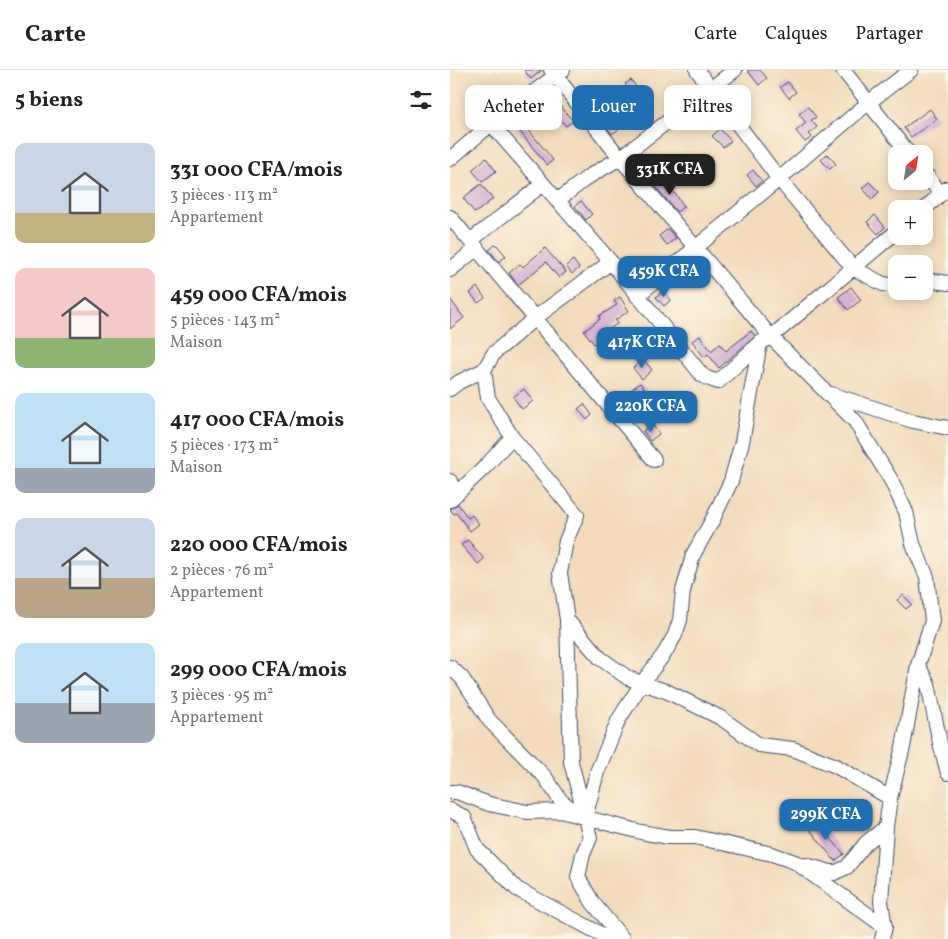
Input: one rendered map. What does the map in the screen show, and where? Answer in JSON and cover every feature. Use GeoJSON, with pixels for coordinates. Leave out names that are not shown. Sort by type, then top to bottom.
{"type":"FeatureCollection","features":[{"type":"Feature","properties":{"kind":"street"},"geometry":{"type":"LineString","coordinates":[[697,70],[709,85]]}},
{"type":"Feature","properties":{"kind":"street"},"geometry":{"type":"LineString","coordinates":[[717,85],[735,70]]}},
{"type":"Feature","properties":{"kind":"street"},"geometry":{"type":"LineString","coordinates":[[843,70],[902,145]]}},
{"type":"Feature","properties":{"kind":"street"},"geometry":{"type":"LineString","coordinates":[[637,296],[868,103],[911,70]]}},
{"type":"Feature","properties":{"kind":"street"},"geometry":{"type":"LineString","coordinates":[[540,85],[556,72],[620,158],[697,247],[766,340],[828,394],[855,421],[891,480],[906,512],[913,544],[927,577],[932,621],[918,665],[903,747],[890,798],[881,902],[883,933]]}},
{"type":"Feature","properties":{"kind":"street"},"geometry":{"type":"LineString","coordinates":[[557,201],[588,177],[620,158],[664,125]]}},
{"type":"Feature","properties":{"kind":"street"},"geometry":{"type":"LineString","coordinates":[[450,160],[484,130]]}},
{"type":"Feature","properties":{"kind":"street"},"geometry":{"type":"LineString","coordinates":[[496,130],[611,262],[706,378],[718,382],[888,239]]}},
{"type":"Feature","properties":{"kind":"street"},"geometry":{"type":"LineString","coordinates":[[743,130],[779,179],[853,268],[888,285]]}},
{"type":"Feature","properties":{"kind":"street"},"geometry":{"type":"LineString","coordinates":[[933,180],[945,191],[933,201]]}},
{"type":"Feature","properties":{"kind":"street"},"geometry":{"type":"LineString","coordinates":[[450,270],[474,245],[543,184]]}},
{"type":"Feature","properties":{"kind":"street"},"geometry":{"type":"LineString","coordinates":[[450,217],[654,460]]}},
{"type":"Feature","properties":{"kind":"street"},"geometry":{"type":"LineString","coordinates":[[450,389],[459,382],[484,370],[494,353],[535,318],[611,262]]}},
{"type":"Feature","properties":{"kind":"street"},"geometry":{"type":"LineString","coordinates":[[933,281],[948,283]]}},
{"type":"Feature","properties":{"kind":"street"},"geometry":{"type":"LineString","coordinates":[[585,818],[597,772],[619,720],[642,682],[664,654],[680,620],[683,591],[693,555],[731,481],[766,340]]}},
{"type":"Feature","properties":{"kind":"street"},"geometry":{"type":"LineString","coordinates":[[484,370],[488,398],[512,437],[577,515],[566,541],[560,573],[567,620],[571,762],[590,838],[583,854],[578,877],[593,903],[624,939]]}},
{"type":"Feature","properties":{"kind":"street"},"geometry":{"type":"LineString","coordinates":[[828,394],[913,421],[948,428]]}},
{"type":"Feature","properties":{"kind":"street"},"geometry":{"type":"LineString","coordinates":[[450,481],[454,496],[486,466],[512,437]]}},
{"type":"Feature","properties":{"kind":"street"},"geometry":{"type":"LineString","coordinates":[[567,620],[600,658],[628,678],[668,692],[721,718],[759,745],[793,749],[836,766],[890,798]]}},
{"type":"Feature","properties":{"kind":"street"},"geometry":{"type":"LineString","coordinates":[[918,665],[928,684],[948,773]]}},
{"type":"Feature","properties":{"kind":"street"},"geometry":{"type":"LineString","coordinates":[[450,667],[462,678],[489,720],[544,777],[561,801],[585,818]]}},
{"type":"Feature","properties":{"kind":"street"},"geometry":{"type":"LineString","coordinates":[[450,792],[456,792],[489,804],[527,812],[560,812],[614,826],[669,837],[696,836],[772,854],[834,873],[847,867],[866,843],[886,827]]}},
{"type":"Feature","properties":{"kind":"street"},"geometry":{"type":"LineString","coordinates":[[450,810],[464,817],[477,849],[517,889],[610,939]]}},
{"type":"Feature","properties":{"kind":"street"},"geometry":{"type":"LineString","coordinates":[[795,862],[883,933]]}},
{"type":"Feature","properties":{"kind":"building"},"geometry":{"type":"Polygon","coordinates":[[[524,70],[542,70],[531,79],[524,70]]]}},
{"type":"Feature","properties":{"kind":"building"},"geometry":{"type":"Polygon","coordinates":[[[747,70],[760,70],[767,78],[759,85],[747,70]]]}},
{"type":"Feature","properties":{"kind":"building"},"geometry":{"type":"Polygon","coordinates":[[[631,80],[635,85],[626,85],[631,80]]]}},
{"type":"Feature","properties":{"kind":"building"},"geometry":{"type":"Polygon","coordinates":[[[788,82],[796,92],[789,98],[780,87],[788,82]]]}},
{"type":"Feature","properties":{"kind":"building"},"geometry":{"type":"Polygon","coordinates":[[[808,107],[816,117],[811,120],[817,127],[809,134],[812,137],[805,142],[796,131],[806,123],[799,114],[808,107]]]}},
{"type":"Feature","properties":{"kind":"building"},"geometry":{"type":"Polygon","coordinates":[[[562,108],[572,120],[566,126],[562,121],[562,108]]]}},
{"type":"Feature","properties":{"kind":"building"},"geometry":{"type":"Polygon","coordinates":[[[930,109],[937,119],[911,137],[904,128],[930,109]]]}},
{"type":"Feature","properties":{"kind":"building"},"geometry":{"type":"Polygon","coordinates":[[[519,130],[529,130],[553,160],[547,165],[519,130]]]}},
{"type":"Feature","properties":{"kind":"building"},"geometry":{"type":"Polygon","coordinates":[[[609,130],[618,130],[612,134],[609,130]]]}},
{"type":"Feature","properties":{"kind":"building"},"geometry":{"type":"Polygon","coordinates":[[[721,130],[731,141],[723,147],[712,136],[721,130]]]}},
{"type":"Feature","properties":{"kind":"building"},"geometry":{"type":"Polygon","coordinates":[[[827,154],[836,164],[830,169],[821,160],[827,154]]]}},
{"type":"Feature","properties":{"kind":"building"},"geometry":{"type":"Polygon","coordinates":[[[486,158],[496,171],[482,182],[472,170],[486,158]]]}},
{"type":"Feature","properties":{"kind":"building"},"geometry":{"type":"Polygon","coordinates":[[[753,170],[762,181],[756,186],[747,175],[753,170]]]}},
{"type":"Feature","properties":{"kind":"building"},"geometry":{"type":"Polygon","coordinates":[[[665,180],[684,206],[677,212],[656,187],[665,180]]]}},
{"type":"Feature","properties":{"kind":"building"},"geometry":{"type":"Polygon","coordinates":[[[869,182],[879,192],[872,199],[862,188],[869,182]]]}},
{"type":"Feature","properties":{"kind":"building"},"geometry":{"type":"Polygon","coordinates":[[[481,184],[493,199],[475,213],[463,198],[481,184]]]}},
{"type":"Feature","properties":{"kind":"building"},"geometry":{"type":"Polygon","coordinates":[[[581,201],[592,214],[586,220],[575,206],[581,201]]]}},
{"type":"Feature","properties":{"kind":"building"},"geometry":{"type":"Polygon","coordinates":[[[875,215],[885,227],[878,234],[867,222],[875,215]]]}},
{"type":"Feature","properties":{"kind":"building"},"geometry":{"type":"Polygon","coordinates":[[[668,229],[676,238],[667,245],[659,236],[668,229]]]}},
{"type":"Feature","properties":{"kind":"building"},"geometry":{"type":"Polygon","coordinates":[[[496,244],[506,256],[499,262],[489,250],[496,244]]]}},
{"type":"Feature","properties":{"kind":"building"},"geometry":{"type":"Polygon","coordinates":[[[545,248],[566,272],[559,278],[546,262],[518,285],[509,273],[520,264],[523,267],[545,248]]]}},
{"type":"Feature","properties":{"kind":"building"},"geometry":{"type":"Polygon","coordinates":[[[573,260],[579,268],[572,274],[566,266],[573,260]]]}},
{"type":"Feature","properties":{"kind":"building"},"geometry":{"type":"Polygon","coordinates":[[[639,263],[649,275],[641,281],[632,270],[639,263]]]}},
{"type":"Feature","properties":{"kind":"building"},"geometry":{"type":"Polygon","coordinates":[[[477,287],[485,298],[478,303],[470,293],[477,287]]]}},
{"type":"Feature","properties":{"kind":"building"},"geometry":{"type":"Polygon","coordinates":[[[851,287],[861,300],[848,310],[838,297],[851,287]]]}},
{"type":"Feature","properties":{"kind":"building"},"geometry":{"type":"Polygon","coordinates":[[[663,291],[671,300],[664,306],[656,297],[663,291]]]}},
{"type":"Feature","properties":{"kind":"building"},"geometry":{"type":"Polygon","coordinates":[[[620,297],[629,311],[615,320],[618,323],[601,335],[603,337],[594,344],[584,331],[600,319],[599,316],[617,305],[614,301],[620,297]]]}},
{"type":"Feature","properties":{"kind":"building"},"geometry":{"type":"Polygon","coordinates":[[[450,299],[464,318],[450,329],[450,299]]]}},
{"type":"Feature","properties":{"kind":"building"},"geometry":{"type":"Polygon","coordinates":[[[645,329],[662,349],[654,356],[637,335],[645,329]]]}},
{"type":"Feature","properties":{"kind":"building"},"geometry":{"type":"Polygon","coordinates":[[[751,331],[755,336],[719,368],[708,354],[704,357],[692,341],[700,336],[711,351],[720,344],[726,351],[751,331]]]}},
{"type":"Feature","properties":{"kind":"building"},"geometry":{"type":"Polygon","coordinates":[[[643,359],[652,370],[642,379],[633,368],[643,359]]]}},
{"type":"Feature","properties":{"kind":"building"},"geometry":{"type":"Polygon","coordinates":[[[640,383],[649,394],[634,405],[626,394],[640,383]]]}},
{"type":"Feature","properties":{"kind":"building"},"geometry":{"type":"Polygon","coordinates":[[[524,389],[533,401],[522,409],[513,397],[524,389]]]}},
{"type":"Feature","properties":{"kind":"building"},"geometry":{"type":"Polygon","coordinates":[[[668,394],[675,403],[667,409],[660,400],[668,394]]]}},
{"type":"Feature","properties":{"kind":"building"},"geometry":{"type":"Polygon","coordinates":[[[584,404],[592,415],[587,420],[578,409],[584,404]]]}},
{"type":"Feature","properties":{"kind":"building"},"geometry":{"type":"Polygon","coordinates":[[[652,424],[659,434],[650,441],[643,431],[652,424]]]}},
{"type":"Feature","properties":{"kind":"building"},"geometry":{"type":"Polygon","coordinates":[[[458,504],[468,518],[472,515],[479,524],[470,531],[456,513],[454,514],[450,509],[458,504]]]}},
{"type":"Feature","properties":{"kind":"building"},"geometry":{"type":"Polygon","coordinates":[[[468,540],[484,559],[478,564],[461,545],[468,540]]]}},
{"type":"Feature","properties":{"kind":"building"},"geometry":{"type":"Polygon","coordinates":[[[903,595],[912,604],[906,609],[897,600],[903,595]]]}},
{"type":"Feature","properties":{"kind":"building"},"geometry":{"type":"Polygon","coordinates":[[[815,820],[844,854],[835,861],[807,826],[815,820]]]}}]}
